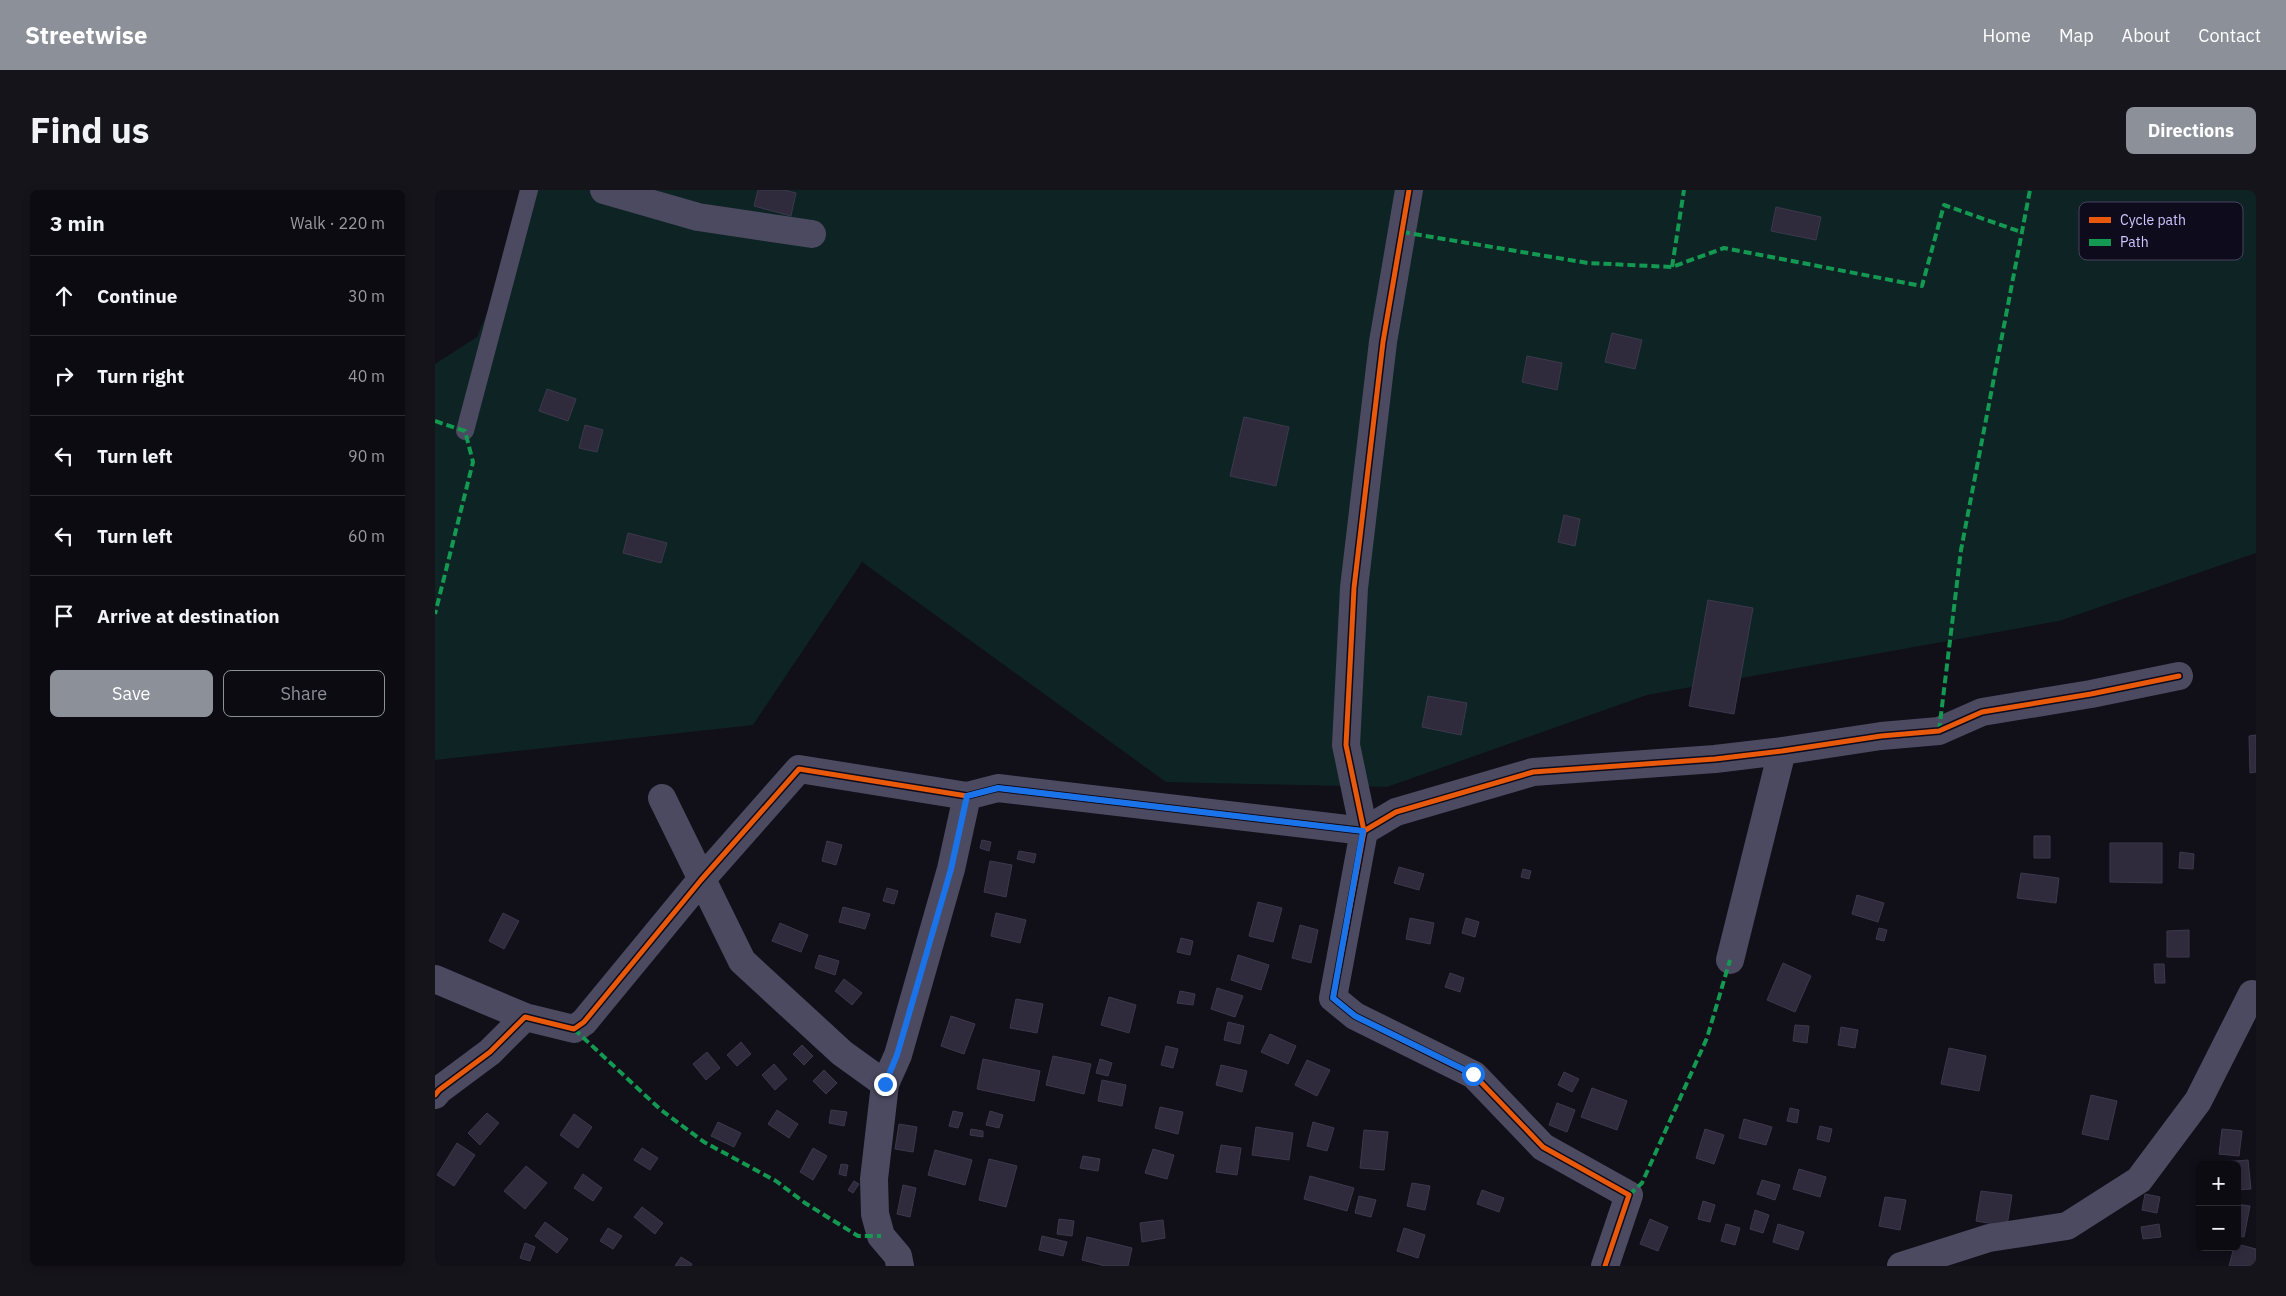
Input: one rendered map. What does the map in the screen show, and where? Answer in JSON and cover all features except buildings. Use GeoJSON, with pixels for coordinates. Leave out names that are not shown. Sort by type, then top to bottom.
{"type":"FeatureCollection","features":[{"type":"Feature","properties":{"kind":"street"},"geometry":{"type":"LineString","coordinates":[[604,190],[698,216],[812,234]]}},
{"type":"Feature","properties":{"kind":"street"},"geometry":{"type":"LineString","coordinates":[[1409,190],[1383,342],[1354,588],[1346,745],[1363,831],[1333,998],[1355,1016],[1473,1074],[1543,1147],[1629,1195],[1605,1266]]}},
{"type":"Feature","properties":{"kind":"street"},"geometry":{"type":"LineString","coordinates":[[435,979],[525,1017],[573,1029],[584,1022],[701,880],[799,769],[967,796],[998,788],[1363,831],[1396,812],[1533,772],[1715,759],[1782,752],[1881,736],[1939,731],[1982,712],[2091,694],[2179,676]]}},
{"type":"Feature","properties":{"kind":"street"},"geometry":{"type":"LineString","coordinates":[[1730,960],[1782,752]]}},
{"type":"Feature","properties":{"kind":"street"},"geometry":{"type":"LineString","coordinates":[[900,1266],[898,1256],[881,1236],[875,1214],[874,1179],[885,1084],[897,1055],[948,878],[967,796]]}},
{"type":"Feature","properties":{"kind":"street"},"geometry":{"type":"LineString","coordinates":[[662,798],[742,961],[842,1052],[885,1084]]}},
{"type":"Feature","properties":{"kind":"street"},"geometry":{"type":"LineString","coordinates":[[1901,1266],[1989,1238],[2067,1226],[2139,1180],[2198,1101],[2252,994]]}},
{"type":"Feature","properties":{"kind":"street"},"geometry":{"type":"LineString","coordinates":[[435,1095],[490,1052],[525,1017]]}},
{"type":"Feature","properties":{"kind":"lane"},"geometry":{"type":"LineString","coordinates":[[465,431],[529,190]]}},
{"type":"Feature","properties":{"kind":"green space"},"geometry":{"type":"Polygon","coordinates":[[[537,190],[2256,190],[2256,553],[2059,621],[1647,695],[1387,787],[1166,782],[862,562],[753,725],[435,760],[435,364],[477,337],[537,190]]]}},
{"type":"Feature","properties":{"kind":"marked path"},"geometry":{"type":"LineString","coordinates":[[1672,267],[1684,190]]}},
{"type":"Feature","properties":{"kind":"marked path"},"geometry":{"type":"LineString","coordinates":[[1939,731],[1961,550],[2030,190]]}},
{"type":"Feature","properties":{"kind":"marked path"},"geometry":{"type":"LineString","coordinates":[[1402,232],[1588,263],[1672,267],[1724,248],[1922,286],[1944,205],[2021,232]]}},
{"type":"Feature","properties":{"kind":"marked path"},"geometry":{"type":"LineString","coordinates":[[435,421],[465,431],[473,462],[435,614]]}},
{"type":"Feature","properties":{"kind":"marked path"},"geometry":{"type":"LineString","coordinates":[[1629,1195],[1642,1183],[1707,1038],[1730,960]]}},
{"type":"Feature","properties":{"kind":"marked path"},"geometry":{"type":"LineString","coordinates":[[574,1029],[661,1110],[704,1142],[776,1181],[805,1203],[858,1236],[881,1236]]}},
{"type":"Feature","properties":{"kind":"cycle path"},"geometry":{"type":"LineString","coordinates":[[1409,190],[1383,342],[1354,588],[1346,745],[1364,831],[1396,812],[1533,772],[1715,759],[1881,736],[1939,731],[1982,712],[2091,694],[2179,676]]}},
{"type":"Feature","properties":{"kind":"cycle path"},"geometry":{"type":"LineString","coordinates":[[435,1095],[490,1052],[525,1017],[574,1029],[584,1022],[701,880],[799,769],[967,796],[998,788],[1364,831],[1333,998],[1355,1016],[1474,1075],[1543,1147],[1629,1195],[1605,1266]]}},
{"type":"Feature","properties":{"kind":"route"},"geometry":{"type":"LineString","coordinates":[[885,1084],[897,1055],[951,869],[967,796],[998,788],[1363,831],[1333,998],[1355,1016],[1473,1074]]}}]}
